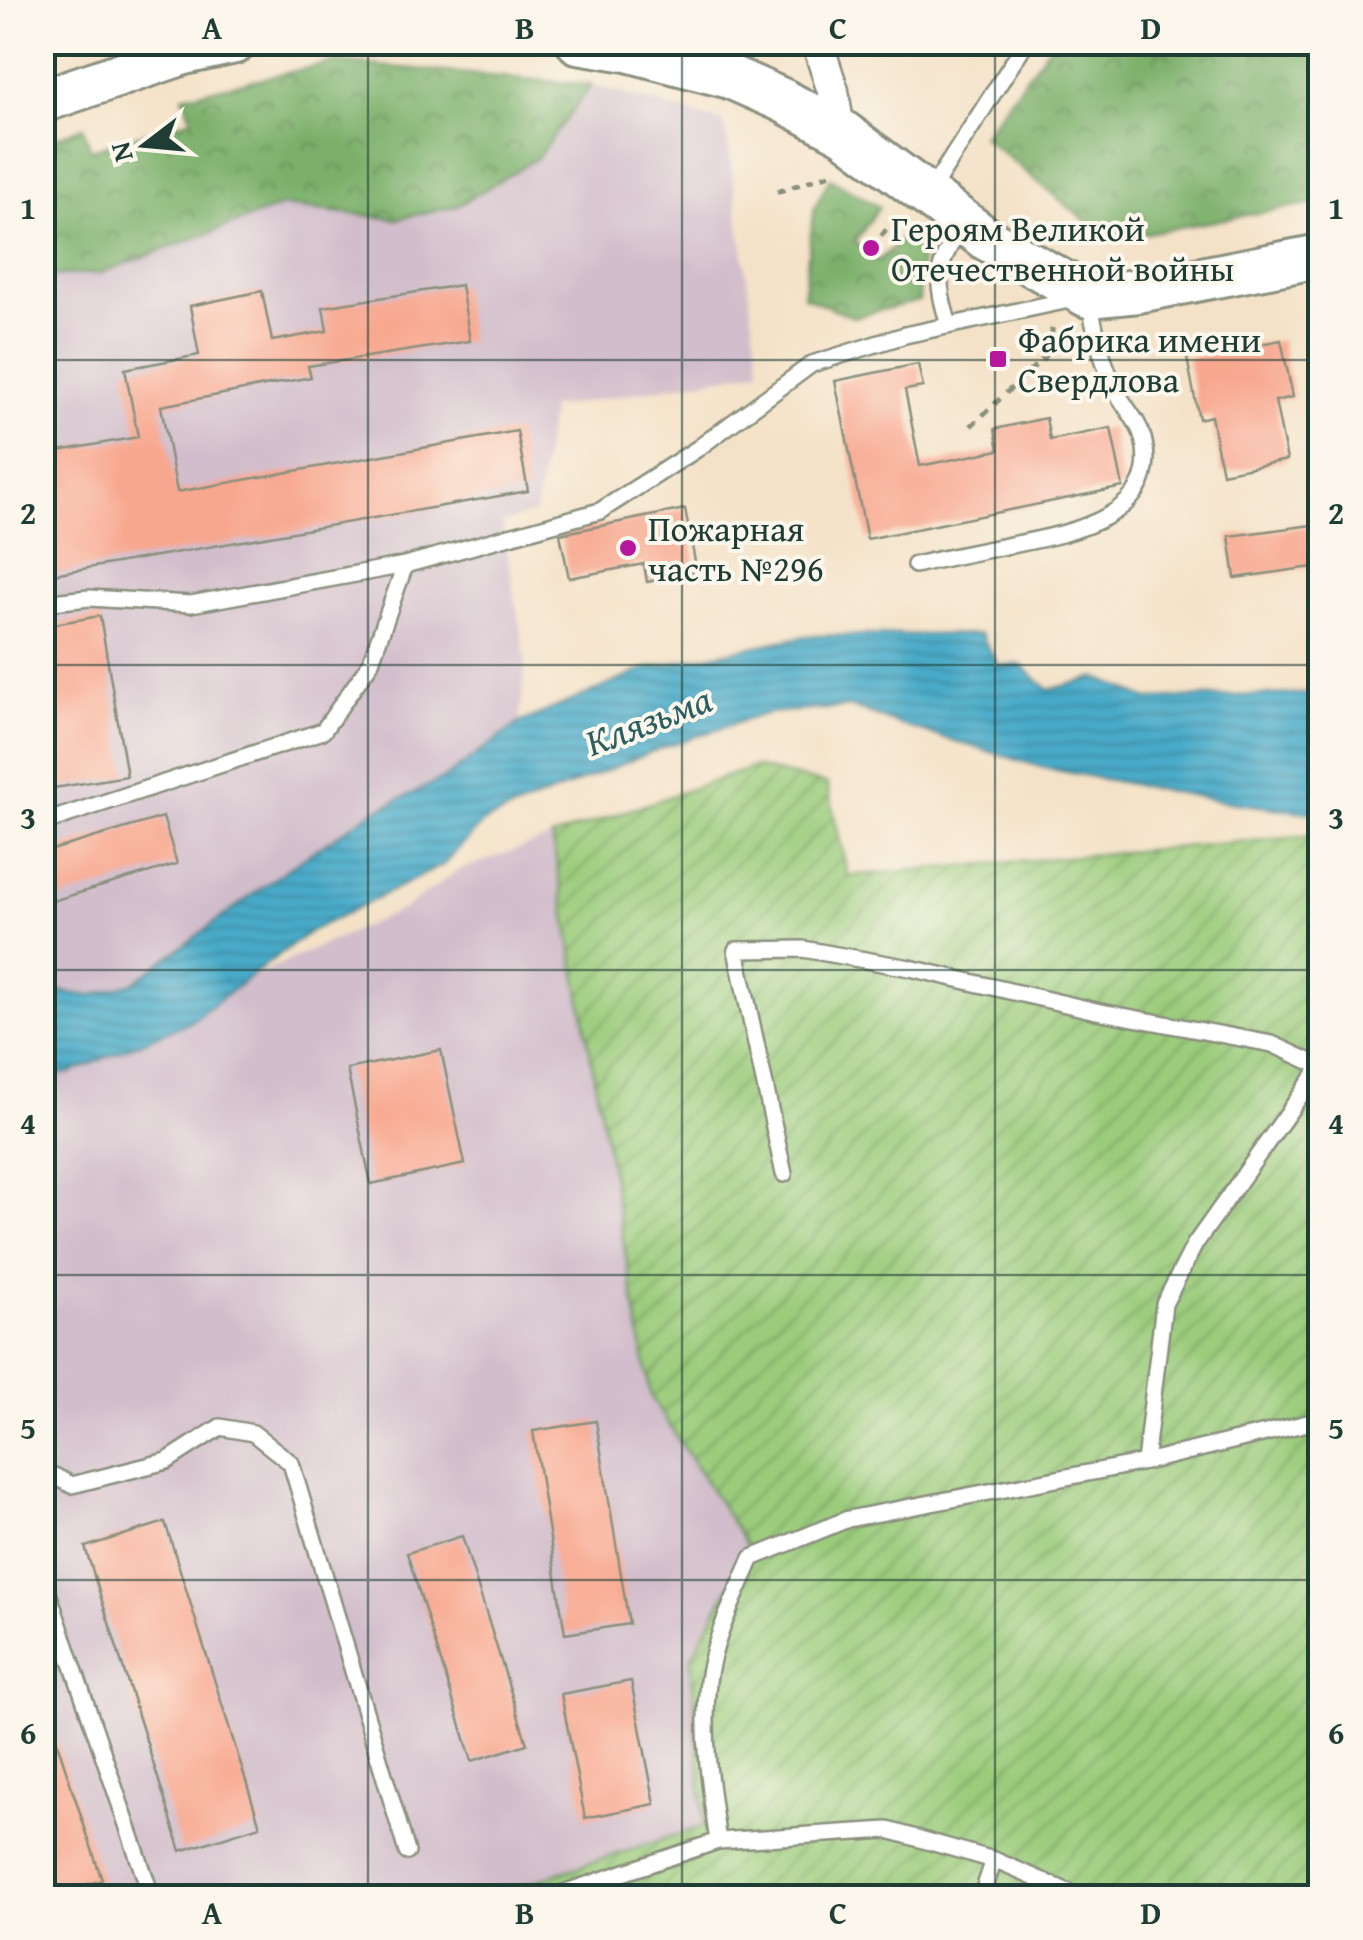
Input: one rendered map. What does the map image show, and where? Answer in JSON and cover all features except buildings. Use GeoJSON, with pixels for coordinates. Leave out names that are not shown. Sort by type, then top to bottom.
{"type":"FeatureCollection","features":[{"type":"Feature","properties":{"kind":"street"},"geometry":{"type":"LineString","coordinates":[[42,101],[184,54],[235,42]]}},
{"type":"Feature","properties":{"kind":"street"},"geometry":{"type":"LineString","coordinates":[[578,42],[627,50],[730,77],[842,149],[914,203],[965,223],[1088,296],[1139,291],[1320,256]]}},
{"type":"Feature","properties":{"kind":"street"},"geometry":{"type":"LineString","coordinates":[[817,42],[833,91],[842,149]]}},
{"type":"Feature","properties":{"kind":"lane"},"geometry":{"type":"LineString","coordinates":[[914,203],[1026,42]]}},
{"type":"Feature","properties":{"kind":"lane"},"geometry":{"type":"LineString","coordinates":[[948,326],[938,277],[947,247],[965,223]]}},
{"type":"Feature","properties":{"kind":"lane"},"geometry":{"type":"LineString","coordinates":[[42,603],[88,598],[192,604],[405,565],[600,510],[697,449],[812,364],[905,335],[1088,296],[1099,352],[1118,395],[1142,433],[1148,463],[1135,492],[1111,515],[1074,532],[915,564]]}},
{"type":"Feature","properties":{"kind":"lane"},"geometry":{"type":"LineString","coordinates":[[42,823],[323,730],[370,664],[405,565]]}},
{"type":"Feature","properties":{"kind":"lane"},"geometry":{"type":"LineString","coordinates":[[784,1174],[736,950],[803,950],[910,968],[1096,1011],[1272,1044],[1320,1067],[1195,1244],[1164,1304],[1145,1462]]}},
{"type":"Feature","properties":{"kind":"lane"},"geometry":{"type":"LineString","coordinates":[[718,1842],[705,1754],[708,1678],[725,1622],[752,1558],[848,1519],[1145,1462],[1320,1420]]}},
{"type":"Feature","properties":{"kind":"lane"},"geometry":{"type":"LineString","coordinates":[[42,1470],[72,1485],[167,1461],[220,1428],[253,1433],[291,1462],[407,1852]]}},
{"type":"Feature","properties":{"kind":"lane"},"geometry":{"type":"LineString","coordinates":[[42,1575],[152,1898]]}},
{"type":"Feature","properties":{"kind":"lane"},"geometry":{"type":"LineString","coordinates":[[548,1898],[718,1842],[888,1830],[994,1860],[1082,1898]]}},
{"type":"Feature","properties":{"kind":"lane"},"geometry":{"type":"LineString","coordinates":[[981,1898],[994,1860]]}},
{"type":"Feature","properties":{"kind":"path"},"geometry":{"type":"LineString","coordinates":[[777,192],[842,149]]}},
{"type":"Feature","properties":{"kind":"path"},"geometry":{"type":"LineString","coordinates":[[872,248],[914,203]]}},
{"type":"Feature","properties":{"kind":"path"},"geometry":{"type":"LineString","coordinates":[[972,426],[1052,350],[1052,328]]}},
{"type":"Feature","properties":{"kind":"shaded area"},"geometry":{"type":"Polygon","coordinates":[[[592,85],[725,123],[760,370],[551,408],[535,513],[502,523],[526,661],[519,723],[445,778],[370,813],[133,983],[91,996],[43,989],[42,276],[100,273],[283,206],[397,219],[537,158],[592,85]]]}},
{"type":"Feature","properties":{"kind":"shaded area"},"geometry":{"type":"Polygon","coordinates":[[[552,837],[651,1397],[749,1549],[691,1658],[704,1826],[483,1897],[43,1897],[42,1076],[70,1073],[191,1021],[247,979],[405,908],[457,871],[552,837]]]}},
{"type":"Feature","properties":{"kind":"green space"},"geometry":{"type":"Polygon","coordinates":[[[1052,43],[1114,43],[1157,51],[1178,43],[1320,43],[1320,202],[1109,240],[982,136],[1052,43]]]}},
{"type":"Feature","properties":{"kind":"green space"},"geometry":{"type":"Polygon","coordinates":[[[335,62],[592,85],[537,158],[457,206],[397,219],[283,206],[100,273],[47,276],[42,262],[43,143],[83,127],[91,150],[192,119],[183,96],[335,62]]]}},
{"type":"Feature","properties":{"kind":"green space"},"geometry":{"type":"Polygon","coordinates":[[[830,178],[879,207],[855,242],[878,261],[910,232],[921,250],[919,301],[853,317],[803,296],[814,209],[830,178]]]}},
{"type":"Feature","properties":{"kind":"green space"},"geometry":{"type":"Polygon","coordinates":[[[754,767],[827,784],[848,876],[1320,835],[1320,1897],[483,1898],[704,1826],[691,1658],[749,1549],[651,1397],[552,837],[754,767]]]}},
{"type":"Feature","properties":{"kind":"water","name":"Клязьма"},"geometry":{"type":"Polygon","coordinates":[[[981,634],[998,665],[1021,665],[1049,690],[1096,677],[1148,699],[1320,693],[1320,814],[1221,801],[1045,768],[852,707],[767,713],[658,749],[485,821],[443,865],[309,932],[191,1021],[70,1073],[43,1076],[43,989],[91,996],[133,983],[370,813],[445,778],[519,723],[648,668],[806,636],[981,634]]]}},
{"type":"Feature","properties":{"kind":"place","name":"Героям Великой Отечественной войны"},"geometry":{"type":"Point","coordinates":[871,248]}},
{"type":"Feature","properties":{"kind":"place","name":"Фабрика имени Свердлова"},"geometry":{"type":"Point","coordinates":[998,359]}},
{"type":"Feature","properties":{"kind":"place","name":"Пожарная часть №296"},"geometry":{"type":"Point","coordinates":[628,548]}}]}
